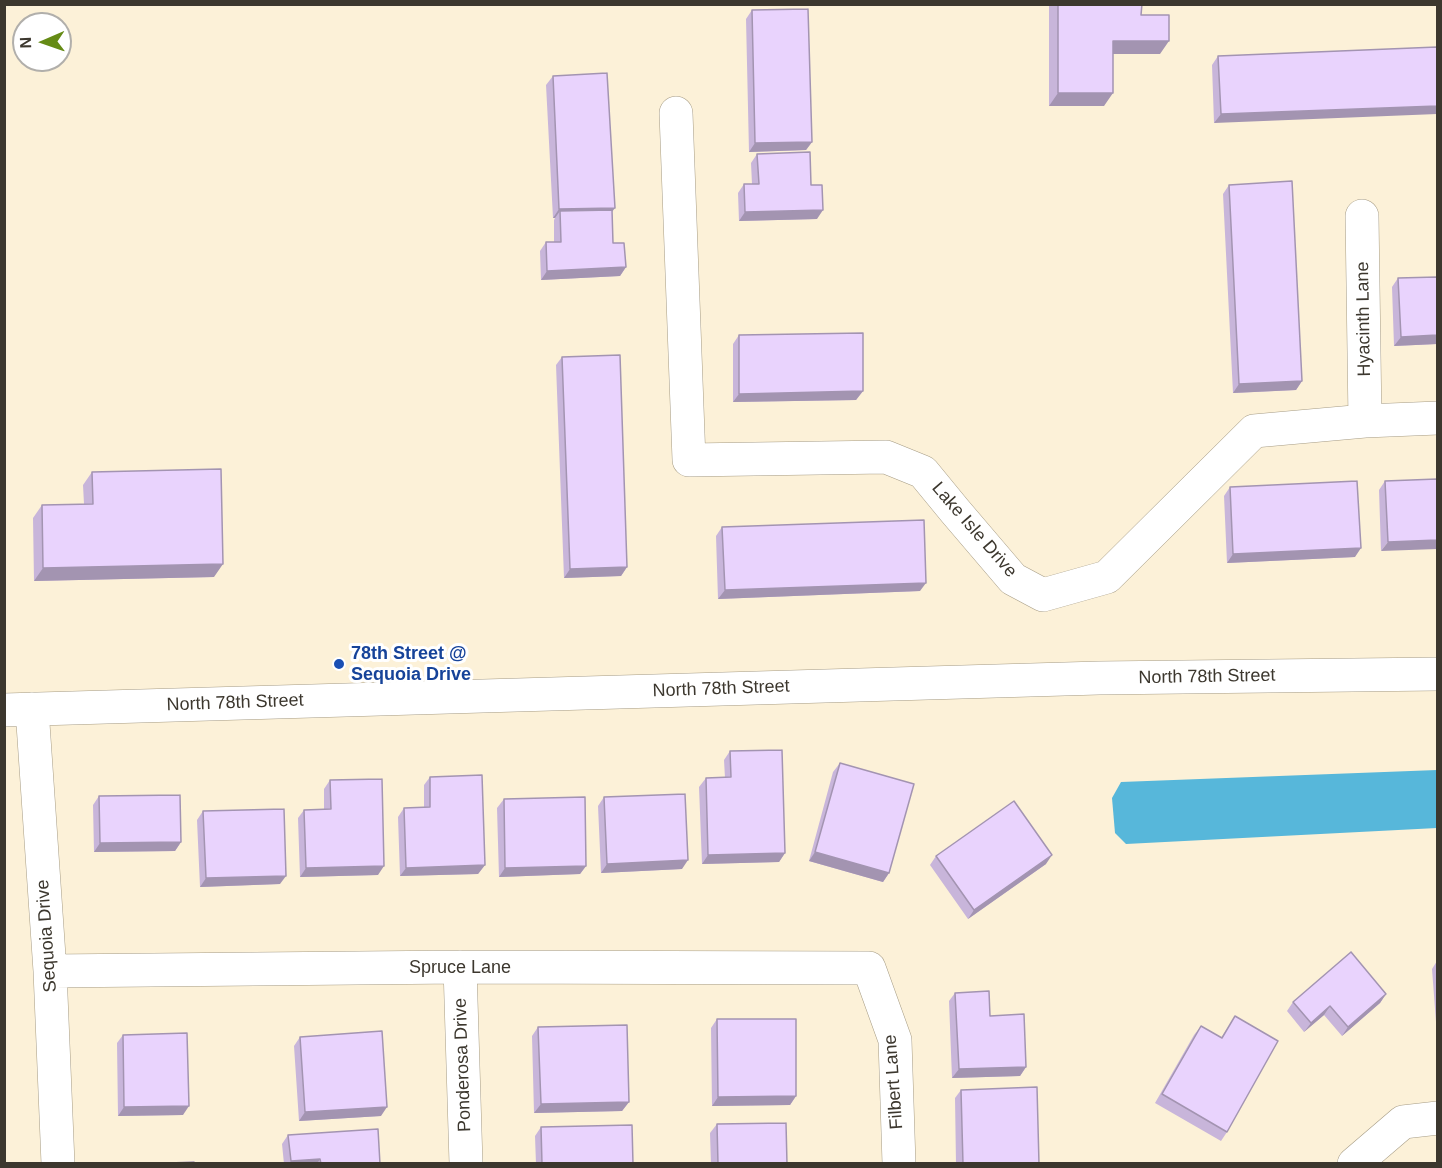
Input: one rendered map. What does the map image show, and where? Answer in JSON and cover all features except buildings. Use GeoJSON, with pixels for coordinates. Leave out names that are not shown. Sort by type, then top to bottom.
{"type":"FeatureCollection","features":[{"type":"Feature","properties":{"kind":"street","name":"Lake Isle Drive"},"geometry":{"type":"LineString","coordinates":[[676,113],[689,460],[886,457],[923,472],[1013,579],[1043,595],[1107,577],[1254,431],[1437,418]]}},
{"type":"Feature","properties":{"kind":"street","name":"Hyacinth Lane"},"geometry":{"type":"LineString","coordinates":[[1362,216],[1365,422]]}},
{"type":"Feature","properties":{"kind":"street","name":"North 78th Street"},"geometry":{"type":"LineString","coordinates":[[18,709],[1099,678],[1437,674]]}},
{"type":"Feature","properties":{"kind":"street","name":"Sequoia Drive"},"geometry":{"type":"LineString","coordinates":[[18,709],[50,971],[58,1164]]}},
{"type":"Feature","properties":{"kind":"street","name":"Spruce Lane"},"geometry":{"type":"LineString","coordinates":[[50,971],[460,967],[870,968]]}},
{"type":"Feature","properties":{"kind":"street","name":"Ponderosa Drive"},"geometry":{"type":"LineString","coordinates":[[460,967],[466,1164]]}},
{"type":"Feature","properties":{"kind":"street","name":"Filbert Lane"},"geometry":{"type":"LineString","coordinates":[[870,968],[894,1040],[899,1164]]}},
{"type":"Feature","properties":{"kind":"street"},"geometry":{"type":"LineString","coordinates":[[1354,1164],[1403,1122],[1437,1118]]}},
{"type":"Feature","properties":{"kind":"water"},"geometry":{"type":"Polygon","coordinates":[[[1437,770],[1437,828],[1126,844],[1115,833],[1112,798],[1121,782],[1437,770]]]}},
{"type":"Feature","properties":{"kind":"place","name":"78th Street @ Sequoia Drive"},"geometry":{"type":"Point","coordinates":[339,664]}}]}
